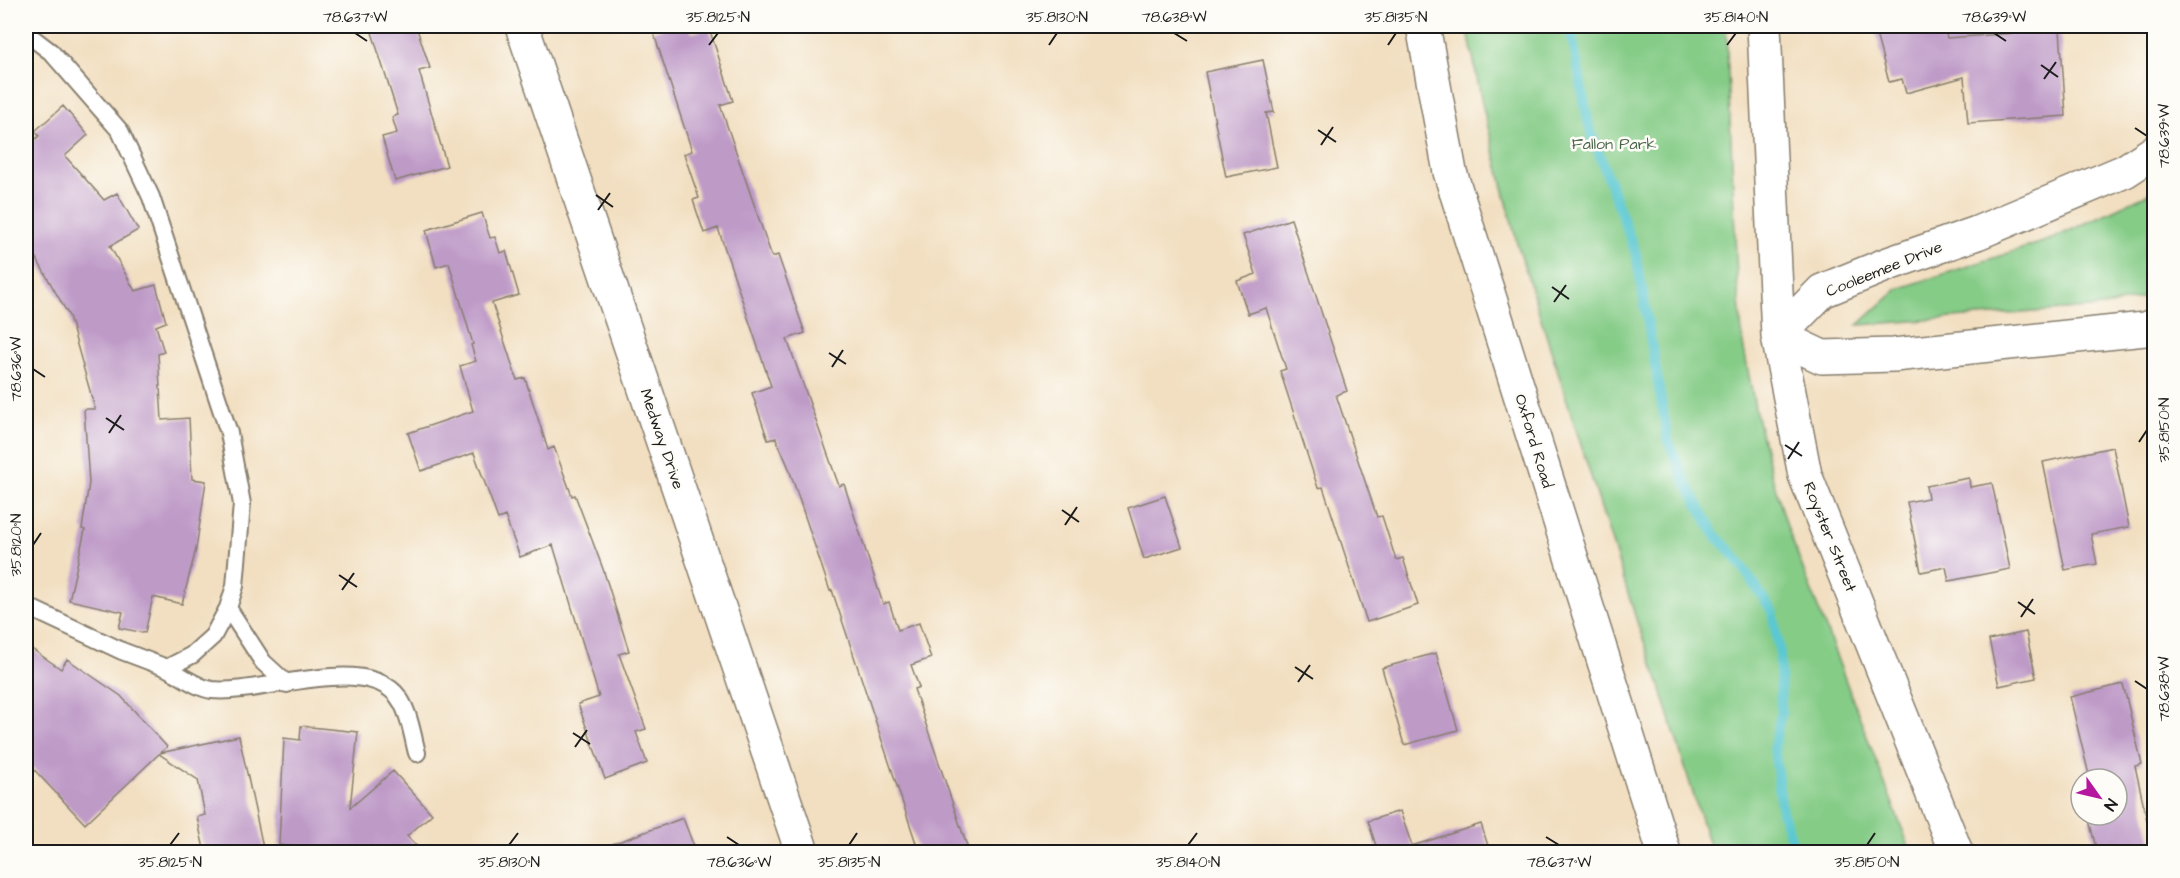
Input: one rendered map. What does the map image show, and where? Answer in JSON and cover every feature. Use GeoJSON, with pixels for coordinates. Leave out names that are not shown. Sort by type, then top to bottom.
{"type":"FeatureCollection","features":[{"type":"Feature","properties":{"kind":"street","name":"Medway Drive"},"geometry":{"type":"LineString","coordinates":[[522,26],[802,852]]}},
{"type":"Feature","properties":{"kind":"street","name":"Oxford Road"},"geometry":{"type":"LineString","coordinates":[[1423,26],[1450,172],[1664,852]]}},
{"type":"Feature","properties":{"kind":"street","name":"Royster Street"},"geometry":{"type":"LineString","coordinates":[[1764,26],[1778,336],[1805,475],[1956,852]]}},
{"type":"Feature","properties":{"kind":"street","name":"Cooleemee Drive"},"geometry":{"type":"LineString","coordinates":[[1778,336],[1822,291],[1888,264],[1987,229],[2125,171],[2154,152]]}},
{"type":"Feature","properties":{"kind":"street"},"geometry":{"type":"LineString","coordinates":[[1778,336],[1822,357],[1884,355],[2090,335],[2154,325]]}},
{"type":"Feature","properties":{"kind":"lane"},"geometry":{"type":"LineString","coordinates":[[26,33],[51,52],[120,131],[151,197],[215,386],[232,453],[242,504],[235,586],[228,608],[213,636],[192,655],[168,668]]}},
{"type":"Feature","properties":{"kind":"lane"},"geometry":{"type":"LineString","coordinates":[[26,606],[122,651],[168,668],[211,690],[355,676],[375,681],[395,693],[406,713],[417,753]]}},
{"type":"Feature","properties":{"kind":"lane"},"geometry":{"type":"LineString","coordinates":[[228,608],[263,662],[287,684]]}},
{"type":"Feature","properties":{"kind":"green space","name":"Fallon Park"},"geometry":{"type":"Polygon","coordinates":[[[1467,26],[1726,26],[1737,279],[1743,344],[1755,408],[1770,470],[1789,532],[1911,852],[1711,852],[1517,243],[1482,103],[1467,26]]]}},
{"type":"Feature","properties":{"kind":"green space"},"geometry":{"type":"Polygon","coordinates":[[[2154,191],[2154,295],[2102,307],[1858,325],[1898,289],[2052,239],[2154,191]]]}},
{"type":"Feature","properties":{"kind":"building"},"geometry":{"type":"Polygon","coordinates":[[[370,26],[416,26],[430,68],[419,71],[447,166],[395,181],[382,137],[397,133],[392,117],[398,115],[370,26]]]}},
{"type":"Feature","properties":{"kind":"building"},"geometry":{"type":"Polygon","coordinates":[[[670,26],[689,26],[692,33],[709,28],[733,101],[720,105],[772,257],[778,255],[805,333],[787,339],[839,486],[844,484],[883,604],[889,602],[898,630],[919,623],[931,658],[911,665],[919,687],[914,689],[969,852],[919,852],[832,590],[830,591],[788,466],[776,438],[768,440],[752,393],[771,386],[718,228],[704,233],[693,200],[699,198],[684,154],[692,151],[653,31],[670,26]]]}},
{"type":"Feature","properties":{"kind":"building"},"geometry":{"type":"Polygon","coordinates":[[[1887,26],[1944,26],[1947,38],[2060,30],[2066,116],[1968,123],[1964,77],[1906,93],[1902,79],[1889,82],[1876,34],[1888,30],[1887,26]]]}},
{"type":"Feature","properties":{"kind":"building"},"geometry":{"type":"Polygon","coordinates":[[[1263,60],[1274,112],[1266,113],[1277,167],[1226,177],[1205,72],[1263,60]]]}},
{"type":"Feature","properties":{"kind":"building"},"geometry":{"type":"Polygon","coordinates":[[[63,106],[88,135],[65,156],[104,200],[117,193],[138,230],[110,246],[135,291],[156,285],[166,322],[156,326],[164,352],[158,354],[162,420],[189,418],[192,479],[206,481],[196,549],[182,604],[153,597],[145,633],[119,628],[123,612],[69,600],[85,530],[82,529],[89,483],[84,409],[95,409],[69,316],[26,240],[26,148],[39,136],[35,131],[63,106]]]}},
{"type":"Feature","properties":{"kind":"building"},"geometry":{"type":"Polygon","coordinates":[[[482,213],[490,238],[495,237],[500,253],[506,251],[519,295],[492,303],[517,380],[525,378],[548,450],[554,447],[603,569],[629,651],[619,654],[646,729],[636,732],[647,763],[605,779],[578,704],[599,697],[553,545],[520,557],[505,516],[498,519],[474,453],[421,471],[408,433],[473,411],[460,366],[476,361],[471,345],[473,344],[449,263],[436,267],[426,230],[482,213]]]}},
{"type":"Feature","properties":{"kind":"building"},"geometry":{"type":"Polygon","coordinates":[[[1291,219],[1347,391],[1336,395],[1377,517],[1382,516],[1396,560],[1403,558],[1418,605],[1367,622],[1323,487],[1318,488],[1280,371],[1286,369],[1266,308],[1248,314],[1237,281],[1256,274],[1243,235],[1291,219]]]}},
{"type":"Feature","properties":{"kind":"building"},"geometry":{"type":"Polygon","coordinates":[[[2113,447],[2129,527],[2091,534],[2097,564],[2065,570],[2043,462],[2113,447]]]}},
{"type":"Feature","properties":{"kind":"building"},"geometry":{"type":"Polygon","coordinates":[[[1969,478],[1970,487],[1992,483],[2010,569],[1949,581],[1946,567],[1921,572],[1907,502],[1928,498],[1926,486],[1969,478]]]}},
{"type":"Feature","properties":{"kind":"building"},"geometry":{"type":"Polygon","coordinates":[[[1165,496],[1182,547],[1144,559],[1128,508],[1165,496]]]}},
{"type":"Feature","properties":{"kind":"building"},"geometry":{"type":"Polygon","coordinates":[[[2026,632],[2036,678],[1999,686],[1989,640],[2026,632]]]}},
{"type":"Feature","properties":{"kind":"building"},"geometry":{"type":"Polygon","coordinates":[[[26,645],[61,669],[67,659],[121,696],[167,747],[160,753],[239,736],[264,852],[214,852],[213,847],[204,849],[197,817],[205,815],[198,780],[159,754],[85,824],[26,761],[26,645]]]}},
{"type":"Feature","properties":{"kind":"building"},"geometry":{"type":"Polygon","coordinates":[[[1436,653],[1458,730],[1404,745],[1382,668],[1436,653]]]}},
{"type":"Feature","properties":{"kind":"building"},"geometry":{"type":"Polygon","coordinates":[[[2123,684],[2142,764],[2135,766],[2154,852],[2097,852],[2091,827],[2129,827],[2129,767],[2087,767],[2070,697],[2123,684]]]}},
{"type":"Feature","properties":{"kind":"building"},"geometry":{"type":"Polygon","coordinates":[[[301,726],[358,732],[350,808],[393,771],[432,814],[407,836],[422,852],[341,852],[279,845],[284,738],[300,740],[301,726]]]}},
{"type":"Feature","properties":{"kind":"building"},"geometry":{"type":"Polygon","coordinates":[[[1400,811],[1412,846],[1481,824],[1490,852],[1378,852],[1368,821],[1400,811]]]}},
{"type":"Feature","properties":{"kind":"building"},"geometry":{"type":"Polygon","coordinates":[[[683,818],[696,852],[599,852],[599,849],[683,818]]]}},
{"type":"Feature","properties":{"kind":"waterway"},"geometry":{"type":"LineString","coordinates":[[1570,26],[1589,126],[1636,254],[1668,440],[1685,481],[1715,535],[1735,556],[1772,611],[1780,654],[1781,714],[1774,746],[1782,812],[1792,841],[1800,852]]}}]}
